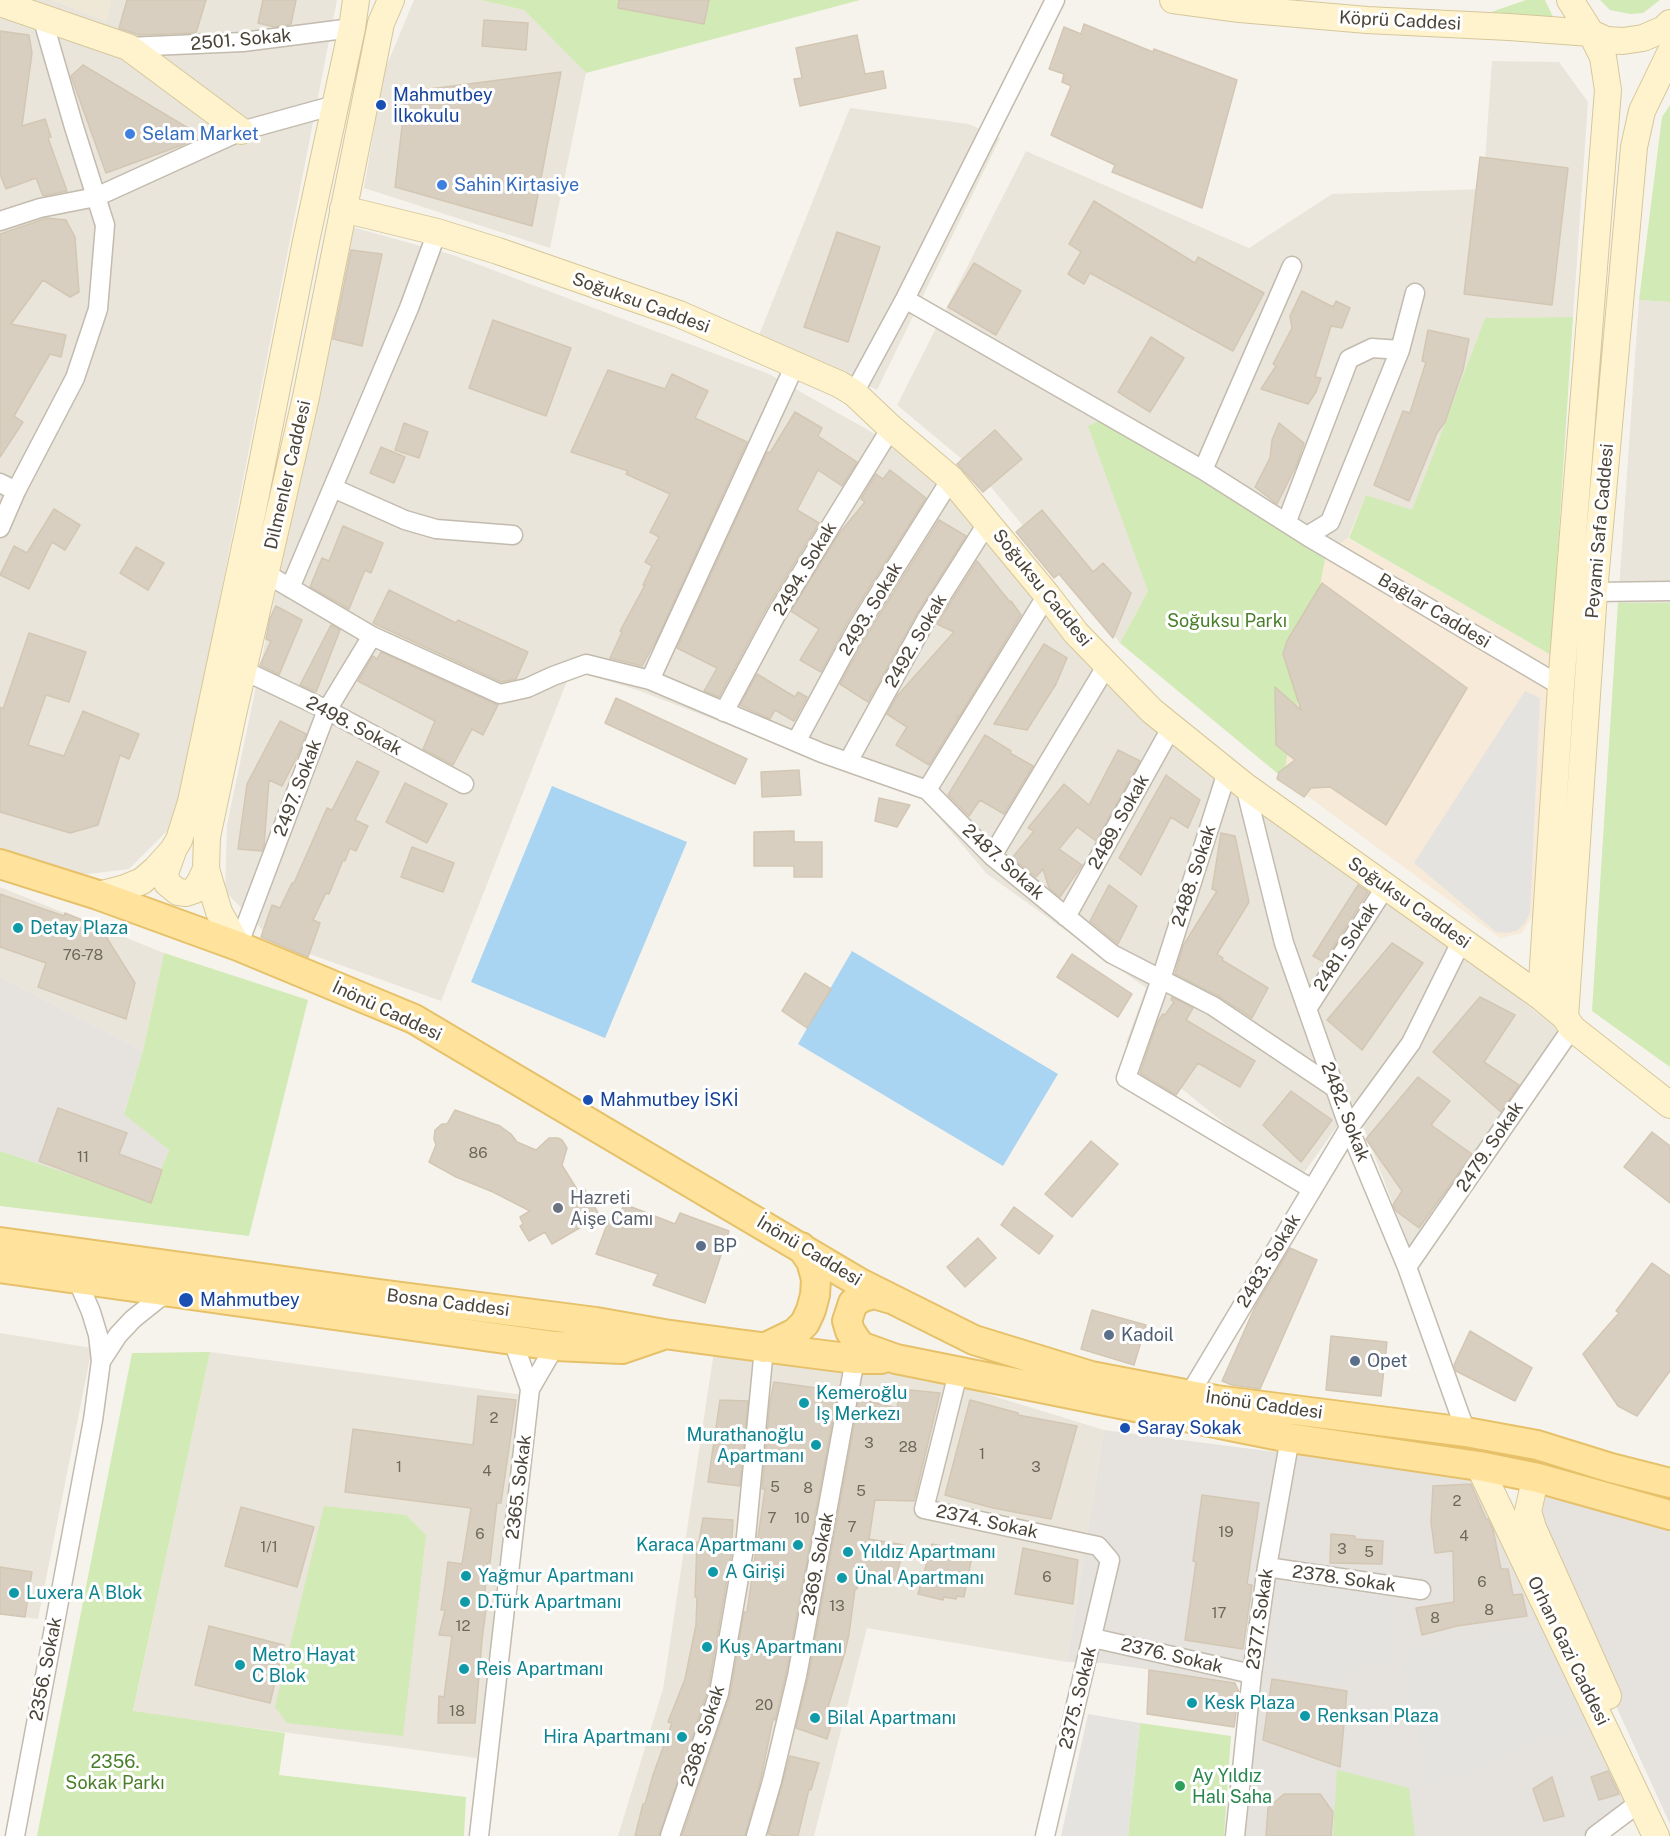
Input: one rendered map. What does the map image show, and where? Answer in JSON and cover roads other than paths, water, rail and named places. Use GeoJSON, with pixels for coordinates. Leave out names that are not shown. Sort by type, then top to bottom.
{"type":"FeatureCollection","features":[{"type":"Feature","properties":{"kind":"main road","name":"İnönü Caddesi"},"geometry":{"type":"LineString","coordinates":[[0,864],[98,895],[238,946],[414,1019],[860,1283],[974,1340],[1091,1376],[1189,1395],[1466,1432],[1537,1445],[1670,1483]]}},
{"type":"Feature","properties":{"kind":"main road","name":"Bosna Caddesi"},"geometry":{"type":"LineString","coordinates":[[0,1242],[596,1322],[764,1348],[855,1359],[896,1359]]}},
{"type":"Feature","properties":{"kind":"main road"},"geometry":{"type":"LineString","coordinates":[[764,1348],[795,1333],[805,1323],[811,1310],[816,1279],[812,1261],[801,1246]]}},
{"type":"Feature","properties":{"kind":"main road"},"geometry":{"type":"LineString","coordinates":[[0,1268],[555,1346],[622,1349],[664,1334]]}},
{"type":"Feature","properties":{"kind":"main road"},"geometry":{"type":"LineString","coordinates":[[180,1293],[233,1274]]}},
{"type":"Feature","properties":{"kind":"main road"},"geometry":{"type":"LineString","coordinates":[[334,1315],[379,1294]]}},
{"type":"Feature","properties":{"kind":"main road"},"geometry":{"type":"LineString","coordinates":[[896,1300],[874,1294],[863,1297],[853,1303],[847,1321],[850,1331],[860,1346],[896,1359]]}},
{"type":"Feature","properties":{"kind":"main road"},"geometry":{"type":"LineString","coordinates":[[555,1346],[596,1322]]}},
{"type":"Feature","properties":{"kind":"main road","name":"İnönü Caddesi"},"geometry":{"type":"LineString","coordinates":[[896,1359],[1290,1438],[1479,1466],[1538,1478],[1670,1515]]}},
{"type":"Feature","properties":{"kind":"street","name":"Dilmenler Caddesi"},"geometry":{"type":"LineString","coordinates":[[98,895],[142,881],[156,869],[179,840],[191,802],[356,0]]}},
{"type":"Feature","properties":{"kind":"street","name":"Dilmenler Caddesi"},"geometry":{"type":"LineString","coordinates":[[238,946],[219,912],[206,869],[207,837],[306,396],[381,23],[391,0]]}},
{"type":"Feature","properties":{"kind":"street"},"geometry":{"type":"LineString","coordinates":[[854,393],[905,299],[1055,0]]}},
{"type":"Feature","properties":{"kind":"street","name":"Köprü Caddesi"},"geometry":{"type":"LineString","coordinates":[[1173,0],[1240,9],[1367,20],[1591,33],[1606,40],[1623,41],[1643,38],[1670,23]]}},
{"type":"Feature","properties":{"kind":"street","name":"Peyami Safa Caddesi"},"geometry":{"type":"LineString","coordinates":[[1541,997],[1561,686],[1608,90],[1603,57],[1570,0]]}},
{"type":"Feature","properties":{"kind":"street"},"geometry":{"type":"LineString","coordinates":[[0,3],[128,47],[241,131]]}},
{"type":"Feature","properties":{"kind":"street"},"geometry":{"type":"LineString","coordinates":[[0,528],[8,487],[75,378],[98,309],[105,225],[42,17]]}},
{"type":"Feature","properties":{"kind":"street","name":"2501. Sokak"},"geometry":{"type":"LineString","coordinates":[[128,47],[243,42],[352,28]]}},
{"type":"Feature","properties":{"kind":"street","name":"Peyami Safa Caddesi"},"geometry":{"type":"LineString","coordinates":[[1569,1022],[1594,592],[1634,147],[1642,111],[1670,53]]}},
{"type":"Feature","properties":{"kind":"street"},"geometry":{"type":"LineString","coordinates":[[0,221],[40,208],[96,197],[241,131],[335,105]]}},
{"type":"Feature","properties":{"kind":"street","name":"Soğuksu Caddesi"},"geometry":{"type":"LineString","coordinates":[[342,209],[436,232],[498,251],[679,314],[854,393],[951,479],[1076,633],[1171,728],[1236,779],[1541,997],[1670,1105]]}},
{"type":"Feature","properties":{"kind":"street"},"geometry":{"type":"LineString","coordinates":[[290,588],[409,308],[436,232]]}},
{"type":"Feature","properties":{"kind":"street"},"geometry":{"type":"LineString","coordinates":[[1203,470],[1292,266]]}},
{"type":"Feature","properties":{"kind":"street"},"geometry":{"type":"LineString","coordinates":[[1307,536],[1330,522],[1400,350],[1415,293]]}},
{"type":"Feature","properties":{"kind":"street","name":"Bağlar Caddesi"},"geometry":{"type":"LineString","coordinates":[[905,299],[1203,470],[1287,521],[1307,536],[1561,686]]}},
{"type":"Feature","properties":{"kind":"street"},"geometry":{"type":"LineString","coordinates":[[1287,521],[1349,359],[1372,348],[1400,350]]}},
{"type":"Feature","properties":{"kind":"street"},"geometry":{"type":"LineString","coordinates":[[650,680],[795,365]]}},
{"type":"Feature","properties":{"kind":"street","name":"2494. Sokak"},"geometry":{"type":"LineString","coordinates":[[724,712],[776,615],[891,428]]}},
{"type":"Feature","properties":{"kind":"street","name":"2493. Sokak"},"geometry":{"type":"LineString","coordinates":[[796,742],[858,627],[951,479]]}},
{"type":"Feature","properties":{"kind":"street"},"geometry":{"type":"LineString","coordinates":[[333,488],[405,520],[436,529],[513,535]]}},
{"type":"Feature","properties":{"kind":"street","name":"2492. Sokak"},"geometry":{"type":"LineString","coordinates":[[848,762],[926,620],[988,522]]}},
{"type":"Feature","properties":{"kind":"street","name":"2487. Sokak"},"geometry":{"type":"LineString","coordinates":[[265,573],[372,636],[500,694],[526,688],[586,664],[650,680],[796,742],[927,790],[992,856],[1112,954],[1213,1006],[1335,1088]]}},
{"type":"Feature","properties":{"kind":"street"},"geometry":{"type":"LineString","coordinates":[[1594,592],[1670,591]]}},
{"type":"Feature","properties":{"kind":"street"},"geometry":{"type":"LineString","coordinates":[[927,790],[1047,595]]}},
{"type":"Feature","properties":{"kind":"street","name":"2497. Sokak"},"geometry":{"type":"LineString","coordinates":[[238,946],[327,710],[372,636]]}},
{"type":"Feature","properties":{"kind":"street"},"geometry":{"type":"LineString","coordinates":[[992,856],[1107,665]]}},
{"type":"Feature","properties":{"kind":"street","name":"2498. Sokak"},"geometry":{"type":"LineString","coordinates":[[243,670],[327,710],[464,784]]}},
{"type":"Feature","properties":{"kind":"street","name":"2489. Sokak"},"geometry":{"type":"LineString","coordinates":[[1066,916],[1171,728]]}},
{"type":"Feature","properties":{"kind":"street","name":"2488. Sokak"},"geometry":{"type":"LineString","coordinates":[[1236,779],[1126,1078],[1312,1189]]}},
{"type":"Feature","properties":{"kind":"street","name":"2482. Sokak"},"geometry":{"type":"LineString","coordinates":[[1236,779],[1284,943],[1307,1009],[1349,1128],[1407,1267],[1466,1432]]}},
{"type":"Feature","properties":{"kind":"street"},"geometry":{"type":"LineString","coordinates":[[173,850],[165,873],[167,883],[178,892],[186,893],[195,890],[206,869]]}},
{"type":"Feature","properties":{"kind":"street","name":"2481. Sokak"},"geometry":{"type":"LineString","coordinates":[[1307,1009],[1386,886]]}},
{"type":"Feature","properties":{"kind":"street","name":"2483. Sokak"},"geometry":{"type":"LineString","coordinates":[[1189,1395],[1349,1128],[1412,1043],[1462,940]]}},
{"type":"Feature","properties":{"kind":"street","name":"2479. Sokak"},"geometry":{"type":"LineString","coordinates":[[1407,1267],[1569,1022]]}},
{"type":"Feature","properties":{"kind":"street"},"geometry":{"type":"LineString","coordinates":[[77,1279],[92,1312],[101,1361]]}},
{"type":"Feature","properties":{"kind":"street"},"geometry":{"type":"LineString","coordinates":[[101,1361],[118,1335],[133,1319],[158,1299],[180,1293]]}},
{"type":"Feature","properties":{"kind":"street","name":"2365. Sokak"},"geometry":{"type":"LineString","coordinates":[[513,1341],[530,1389]]}},
{"type":"Feature","properties":{"kind":"street","name":"2365. Sokak"},"geometry":{"type":"LineString","coordinates":[[479,1836],[530,1389],[555,1346]]}},
{"type":"Feature","properties":{"kind":"street","name":"2368. Sokak"},"geometry":{"type":"LineString","coordinates":[[670,1836],[719,1693],[746,1537],[764,1348]]}},
{"type":"Feature","properties":{"kind":"street","name":"2369. Sokak"},"geometry":{"type":"LineString","coordinates":[[756,1836],[772,1781],[796,1676],[855,1359]]}},
{"type":"Feature","properties":{"kind":"street","name":"2356. Sokak"},"geometry":{"type":"LineString","coordinates":[[15,1836],[93,1420],[101,1361]]}},
{"type":"Feature","properties":{"kind":"street","name":"2374. Sokak"},"geometry":{"type":"LineString","coordinates":[[958,1373],[924,1509],[1098,1546],[1110,1560]]}},
{"type":"Feature","properties":{"kind":"street","name":"2377. Sokak"},"geometry":{"type":"LineString","coordinates":[[1234,1836],[1251,1674],[1290,1438]]}},
{"type":"Feature","properties":{"kind":"street","name":"Orhan Gazi Caddesi"},"geometry":{"type":"LineString","coordinates":[[1479,1466],[1656,1836]]}},
{"type":"Feature","properties":{"kind":"street","name":"Orhan Gazi Caddesi"},"geometry":{"type":"LineString","coordinates":[[1538,1478],[1528,1511],[1533,1528],[1670,1836]]}},
{"type":"Feature","properties":{"kind":"street","name":"2375. Sokak"},"geometry":{"type":"LineString","coordinates":[[1045,1836],[1110,1560]]}},
{"type":"Feature","properties":{"kind":"street","name":"2378. Sokak"},"geometry":{"type":"LineString","coordinates":[[1267,1567],[1422,1590]]}},
{"type":"Feature","properties":{"kind":"street","name":"2376. Sokak"},"geometry":{"type":"LineString","coordinates":[[1093,1638],[1251,1674]]}},
{"type":"Feature","properties":{"kind":"street"},"geometry":{"type":"LineString","coordinates":[[1595,1836],[1640,1802]]}},
{"type":"Feature","properties":{"kind":"water"},"geometry":{"type":"Polygon","coordinates":[[[552,786],[687,842],[605,1038],[471,982],[552,786]]]}},
{"type":"Feature","properties":{"kind":"water"},"geometry":{"type":"Polygon","coordinates":[[[852,951],[1058,1074],[1003,1166],[798,1044],[852,951]]]}},
{"type":"Feature","properties":{"kind":"place","name":"Mahmutbey İlkokulu"},"geometry":{"type":"Point","coordinates":[381,105]}},
{"type":"Feature","properties":{"kind":"place","name":"Selam Market"},"geometry":{"type":"Point","coordinates":[130,134]}},
{"type":"Feature","properties":{"kind":"place","name":"Sahin Kirtasiye"},"geometry":{"type":"Point","coordinates":[442,185]}},
{"type":"Feature","properties":{"kind":"place","name":"Detay Plaza"},"geometry":{"type":"Point","coordinates":[18,928]}},
{"type":"Feature","properties":{"kind":"place","name":"Mahmutbey İSKİ"},"geometry":{"type":"Point","coordinates":[588,1100]}},
{"type":"Feature","properties":{"kind":"place","name":"Hazreti Aişe Camı"},"geometry":{"type":"Point","coordinates":[558,1208]}},
{"type":"Feature","properties":{"kind":"place","name":"BP"},"geometry":{"type":"Point","coordinates":[701,1246]}},
{"type":"Feature","properties":{"kind":"place","name":"Mahmutbey"},"geometry":{"type":"Point","coordinates":[186,1300]}},
{"type":"Feature","properties":{"kind":"place","name":"Kadoil"},"geometry":{"type":"Point","coordinates":[1109,1335]}},
{"type":"Feature","properties":{"kind":"place","name":"Opet"},"geometry":{"type":"Point","coordinates":[1355,1361]}},
{"type":"Feature","properties":{"kind":"place","name":"Kemeroğlu Iş Merkezı"},"geometry":{"type":"Point","coordinates":[804,1403]}},
{"type":"Feature","properties":{"kind":"place","name":"Saray Sokak"},"geometry":{"type":"Point","coordinates":[1125,1428]}},
{"type":"Feature","properties":{"kind":"place","name":"Murathanoğlu Apartmanı"},"geometry":{"type":"Point","coordinates":[816,1445]}},
{"type":"Feature","properties":{"kind":"place","name":"Karaca Apartmanı"},"geometry":{"type":"Point","coordinates":[798,1545]}},
{"type":"Feature","properties":{"kind":"place","name":"Yıldız Apartmanı"},"geometry":{"type":"Point","coordinates":[848,1552]}},
{"type":"Feature","properties":{"kind":"place","name":"A Girişi"},"geometry":{"type":"Point","coordinates":[713,1572]}},
{"type":"Feature","properties":{"kind":"place","name":"Yağmur Apartmanı"},"geometry":{"type":"Point","coordinates":[466,1576]}},
{"type":"Feature","properties":{"kind":"place","name":"Ünal Apartmanı"},"geometry":{"type":"Point","coordinates":[842,1578]}},
{"type":"Feature","properties":{"kind":"place","name":"Luxera A Blok"},"geometry":{"type":"Point","coordinates":[14,1593]}},
{"type":"Feature","properties":{"kind":"place","name":"D.Türk Apartmanı"},"geometry":{"type":"Point","coordinates":[465,1602]}},
{"type":"Feature","properties":{"kind":"place","name":"Kuş Apartmanı"},"geometry":{"type":"Point","coordinates":[707,1647]}},
{"type":"Feature","properties":{"kind":"place","name":"Metro Hayat C Blok"},"geometry":{"type":"Point","coordinates":[240,1665]}},
{"type":"Feature","properties":{"kind":"place","name":"Reis Apartmanı"},"geometry":{"type":"Point","coordinates":[464,1669]}},
{"type":"Feature","properties":{"kind":"place","name":"Kesk Plaza"},"geometry":{"type":"Point","coordinates":[1192,1703]}},
{"type":"Feature","properties":{"kind":"place","name":"Renksan Plaza"},"geometry":{"type":"Point","coordinates":[1305,1716]}},
{"type":"Feature","properties":{"kind":"place","name":"Bilal Apartmanı"},"geometry":{"type":"Point","coordinates":[815,1718]}},
{"type":"Feature","properties":{"kind":"place","name":"Hira Apartmanı"},"geometry":{"type":"Point","coordinates":[682,1737]}},
{"type":"Feature","properties":{"kind":"place","name":"Ay Yıldız Halı Saha"},"geometry":{"type":"Point","coordinates":[1180,1786]}},
{"type":"Feature","properties":{"kind":"park label","name":"Soğuksu Parkı"},"geometry":{"type":"Point","coordinates":[1227,621]}},
{"type":"Feature","properties":{"kind":"park label","name":"2356. Sokak Parkı"},"geometry":{"type":"Point","coordinates":[115,1772]}}]}
